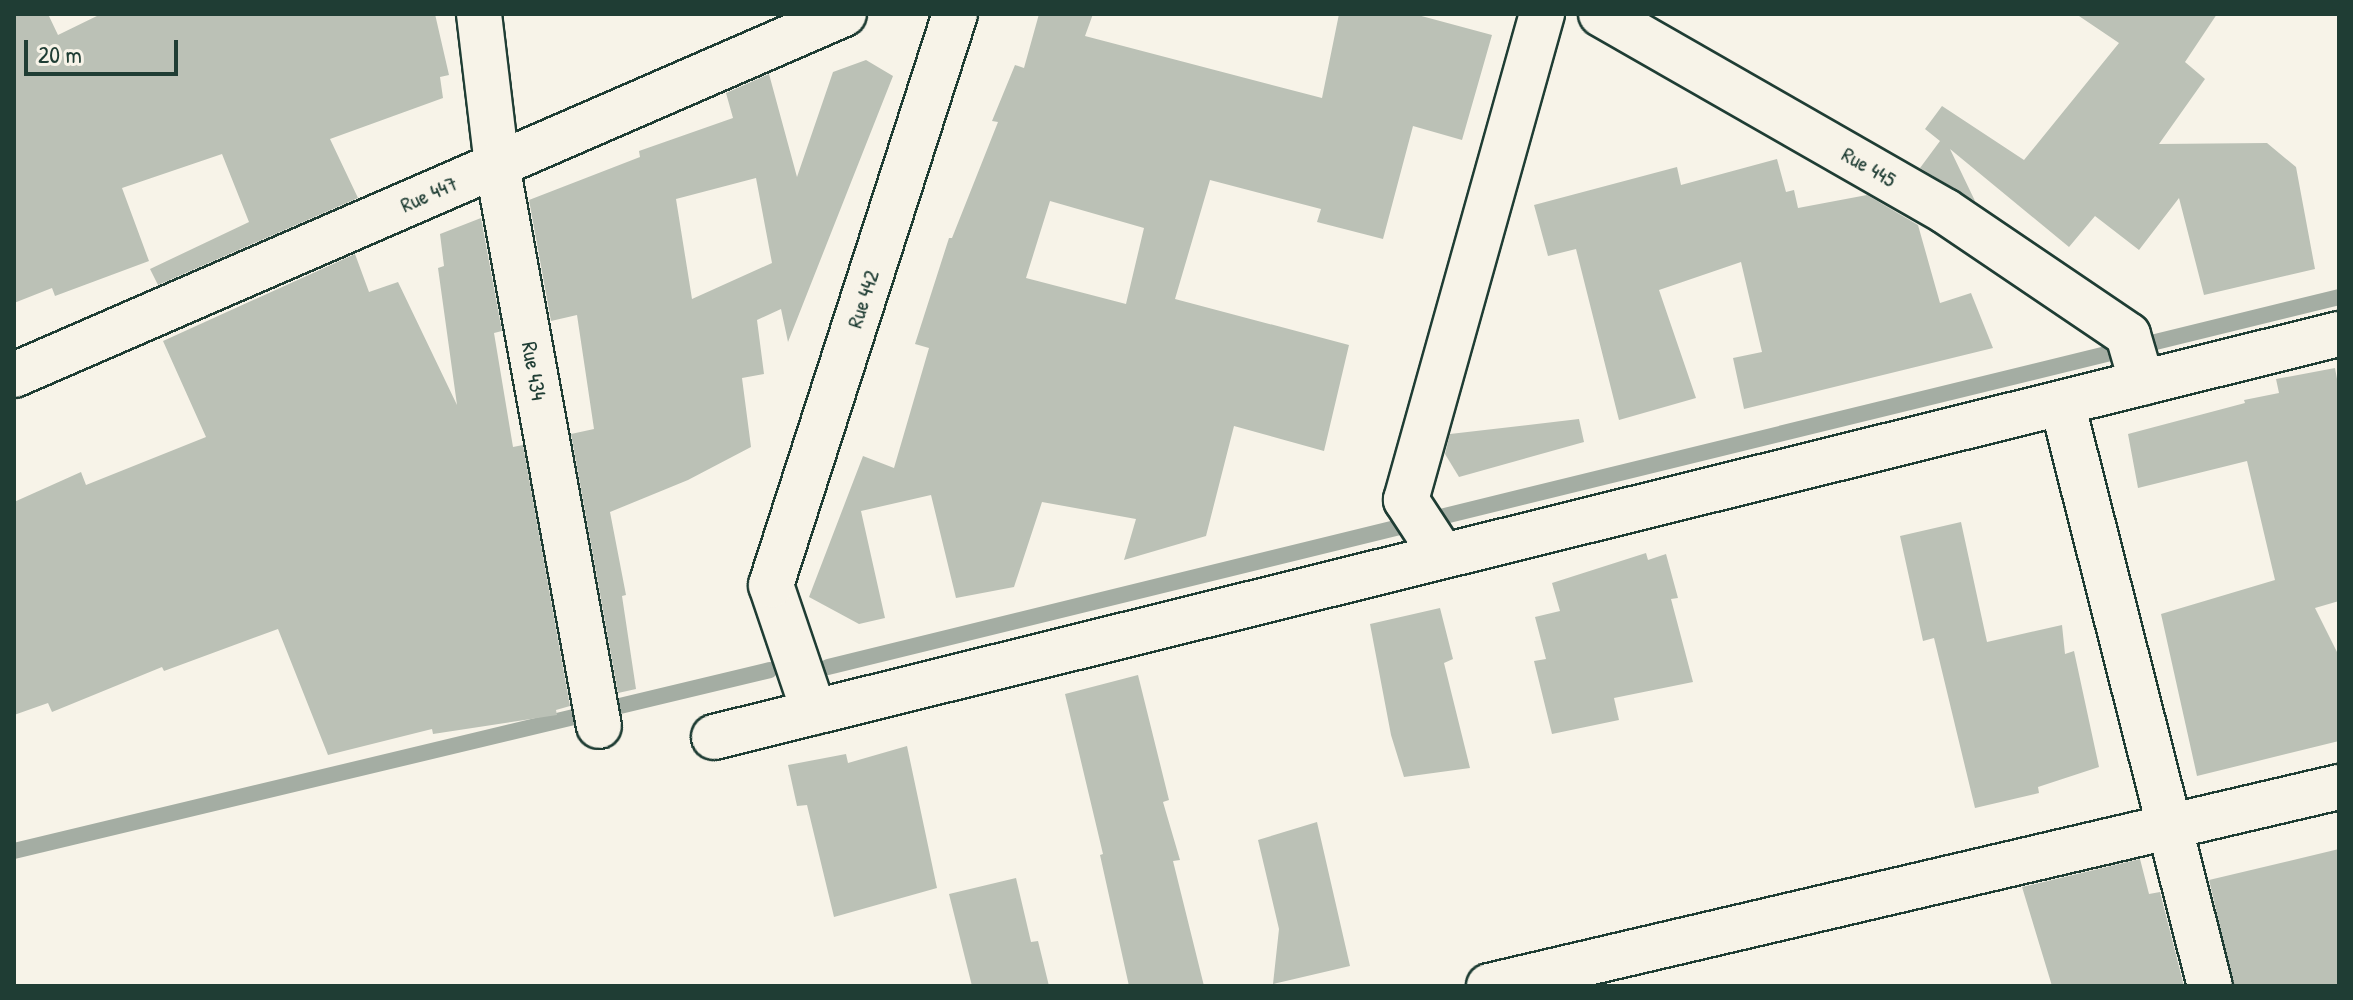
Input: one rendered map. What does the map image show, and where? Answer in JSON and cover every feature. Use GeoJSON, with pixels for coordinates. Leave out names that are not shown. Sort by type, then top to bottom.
{"type":"FeatureCollection","features":[{"type":"Feature","properties":{"kind":"street","name":"Rue 434"},"geometry":{"type":"LineString","coordinates":[[479,14],[497,165],[599,726]]}},
{"type":"Feature","properties":{"kind":"street","name":"Rue 447"},"geometry":{"type":"LineString","coordinates":[[14,375],[844,14]]}},
{"type":"Feature","properties":{"kind":"street","name":"Rue 442"},"geometry":{"type":"LineString","coordinates":[[814,712],[771,585],[955,14]]}},
{"type":"Feature","properties":{"kind":"street"},"geometry":{"type":"LineString","coordinates":[[1442,555],[1406,500],[1542,14]]}},
{"type":"Feature","properties":{"kind":"street","name":"Rue 445"},"geometry":{"type":"LineString","coordinates":[[1601,14],[1945,211],[2135,360]]}},
{"type":"Feature","properties":{"kind":"street"},"geometry":{"type":"LineString","coordinates":[[714,737],[2062,403],[2135,360],[2339,334]]}},
{"type":"Feature","properties":{"kind":"street"},"geometry":{"type":"LineString","coordinates":[[2062,403],[2210,986]]}},
{"type":"Feature","properties":{"kind":"street"},"geometry":{"type":"LineString","coordinates":[[1489,986],[2339,787]]}},
{"type":"Feature","properties":{"kind":"building"},"geometry":{"type":"Polygon","coordinates":[[[14,14],[48,14],[58,35],[101,14],[435,14],[449,75],[440,77],[443,98],[330,139],[358,198],[158,285],[150,269],[249,222],[222,154],[122,188],[149,261],[55,296],[52,288],[14,303],[14,14]]]}},
{"type":"Feature","properties":{"kind":"building"},"geometry":{"type":"Polygon","coordinates":[[[1039,14],[1093,14],[1085,36],[1322,98],[1339,14],[1414,14],[1492,35],[1462,140],[1413,126],[1383,239],[1317,222],[1321,209],[1210,180],[1175,299],[1349,345],[1324,451],[1234,426],[1206,536],[1124,560],[1136,519],[1042,502],[1014,587],[956,598],[931,495],[861,511],[885,618],[859,624],[809,597],[863,456],[894,468],[929,348],[915,344],[949,238],[952,238],[998,122],[992,121],[1015,65],[1024,68],[1039,14]],[[1050,201],[1026,278],[1126,304],[1144,228],[1050,201]]]}},
{"type":"Feature","properties":{"kind":"building"},"geometry":{"type":"Polygon","coordinates":[[[2076,14],[2217,14],[2185,62],[2205,79],[2159,144],[2267,143],[2296,167],[2315,269],[2204,295],[2179,198],[2139,250],[2095,216],[2069,247],[1950,149],[1975,201],[1920,168],[1940,141],[1925,129],[1942,106],[2024,160],[2119,43],[2076,14]]]}},
{"type":"Feature","properties":{"kind":"building"},"geometry":{"type":"Polygon","coordinates":[[[866,60],[893,76],[788,342],[781,309],[757,320],[764,374],[742,378],[751,447],[688,480],[610,512],[626,595],[622,596],[636,689],[618,693],[571,434],[594,429],[577,315],[551,321],[529,200],[640,157],[639,151],[733,118],[726,93],[769,74],[797,177],[833,72],[866,60]],[[756,178],[676,199],[692,299],[772,263],[756,178]]]}},
{"type":"Feature","properties":{"kind":"building"},"geometry":{"type":"Polygon","coordinates":[[[1777,159],[1786,192],[1794,190],[1798,208],[1867,195],[1918,225],[1940,303],[1971,293],[1993,348],[1744,409],[1733,358],[1762,352],[1741,262],[1659,290],[1696,398],[1619,420],[1576,249],[1548,256],[1534,205],[1677,167],[1681,185],[1777,159]]]}},
{"type":"Feature","properties":{"kind":"building"},"geometry":{"type":"Polygon","coordinates":[[[481,218],[502,331],[494,333],[513,447],[523,445],[570,706],[556,710],[557,715],[433,734],[432,729],[328,755],[278,629],[164,671],[162,667],[52,712],[48,703],[14,715],[14,502],[81,472],[86,485],[206,437],[163,341],[355,254],[369,292],[398,282],[457,405],[438,268],[444,266],[440,234],[481,218]]]}},
{"type":"Feature","properties":{"kind":"building"},"geometry":{"type":"Polygon","coordinates":[[[2335,368],[2339,390],[2339,601],[2315,608],[2339,656],[2339,741],[2197,776],[2161,614],[2275,580],[2247,461],[2138,488],[2128,434],[2245,403],[2244,400],[2279,393],[2276,379],[2335,368]]]}},
{"type":"Feature","properties":{"kind":"building"},"geometry":{"type":"Polygon","coordinates":[[[1579,419],[1584,442],[1459,477],[1445,454],[1450,434],[1579,419]]]}},
{"type":"Feature","properties":{"kind":"building"},"geometry":{"type":"Polygon","coordinates":[[[1961,522],[1987,642],[2062,625],[2065,654],[2074,651],[2099,767],[2038,787],[2039,793],[1975,808],[1934,638],[1923,641],[1900,536],[1961,522]]]}},
{"type":"Feature","properties":{"kind":"building"},"geometry":{"type":"Polygon","coordinates":[[[1646,553],[1648,560],[1666,554],[1678,598],[1671,599],[1693,682],[1614,698],[1619,720],[1552,734],[1534,661],[1546,659],[1535,617],[1560,611],[1552,583],[1646,553]]]}},
{"type":"Feature","properties":{"kind":"building"},"geometry":{"type":"Polygon","coordinates":[[[1440,608],[1453,659],[1444,663],[1470,768],[1404,777],[1391,735],[1370,624],[1440,608]]]}},
{"type":"Feature","properties":{"kind":"building"},"geometry":{"type":"Polygon","coordinates":[[[1138,675],[1169,800],[1163,802],[1180,860],[1173,861],[1204,986],[1129,986],[1100,855],[1103,854],[1065,694],[1138,675]]]}},
{"type":"Feature","properties":{"kind":"building"},"geometry":{"type":"Polygon","coordinates":[[[907,746],[937,888],[834,917],[807,805],[797,806],[788,765],[846,754],[848,763],[907,746]]]}},
{"type":"Feature","properties":{"kind":"building"},"geometry":{"type":"Polygon","coordinates":[[[1317,822],[1350,966],[1273,984],[1279,929],[1258,840],[1317,822]]]}},
{"type":"Feature","properties":{"kind":"building"},"geometry":{"type":"Polygon","coordinates":[[[2339,849],[2339,986],[2234,986],[2209,880],[2339,849]]]}},
{"type":"Feature","properties":{"kind":"building"},"geometry":{"type":"Polygon","coordinates":[[[2140,859],[2149,894],[2160,892],[2184,986],[2052,986],[2022,887],[2140,859]]]}},
{"type":"Feature","properties":{"kind":"building"},"geometry":{"type":"Polygon","coordinates":[[[1016,878],[1031,942],[1038,941],[1049,986],[972,986],[949,894],[1016,878]]]}},
{"type":"Feature","properties":{"kind":"waterway"},"geometry":{"type":"LineString","coordinates":[[828,667],[2339,297]]}},
{"type":"Feature","properties":{"kind":"waterway"},"geometry":{"type":"LineString","coordinates":[[14,851],[770,670]]}}]}
